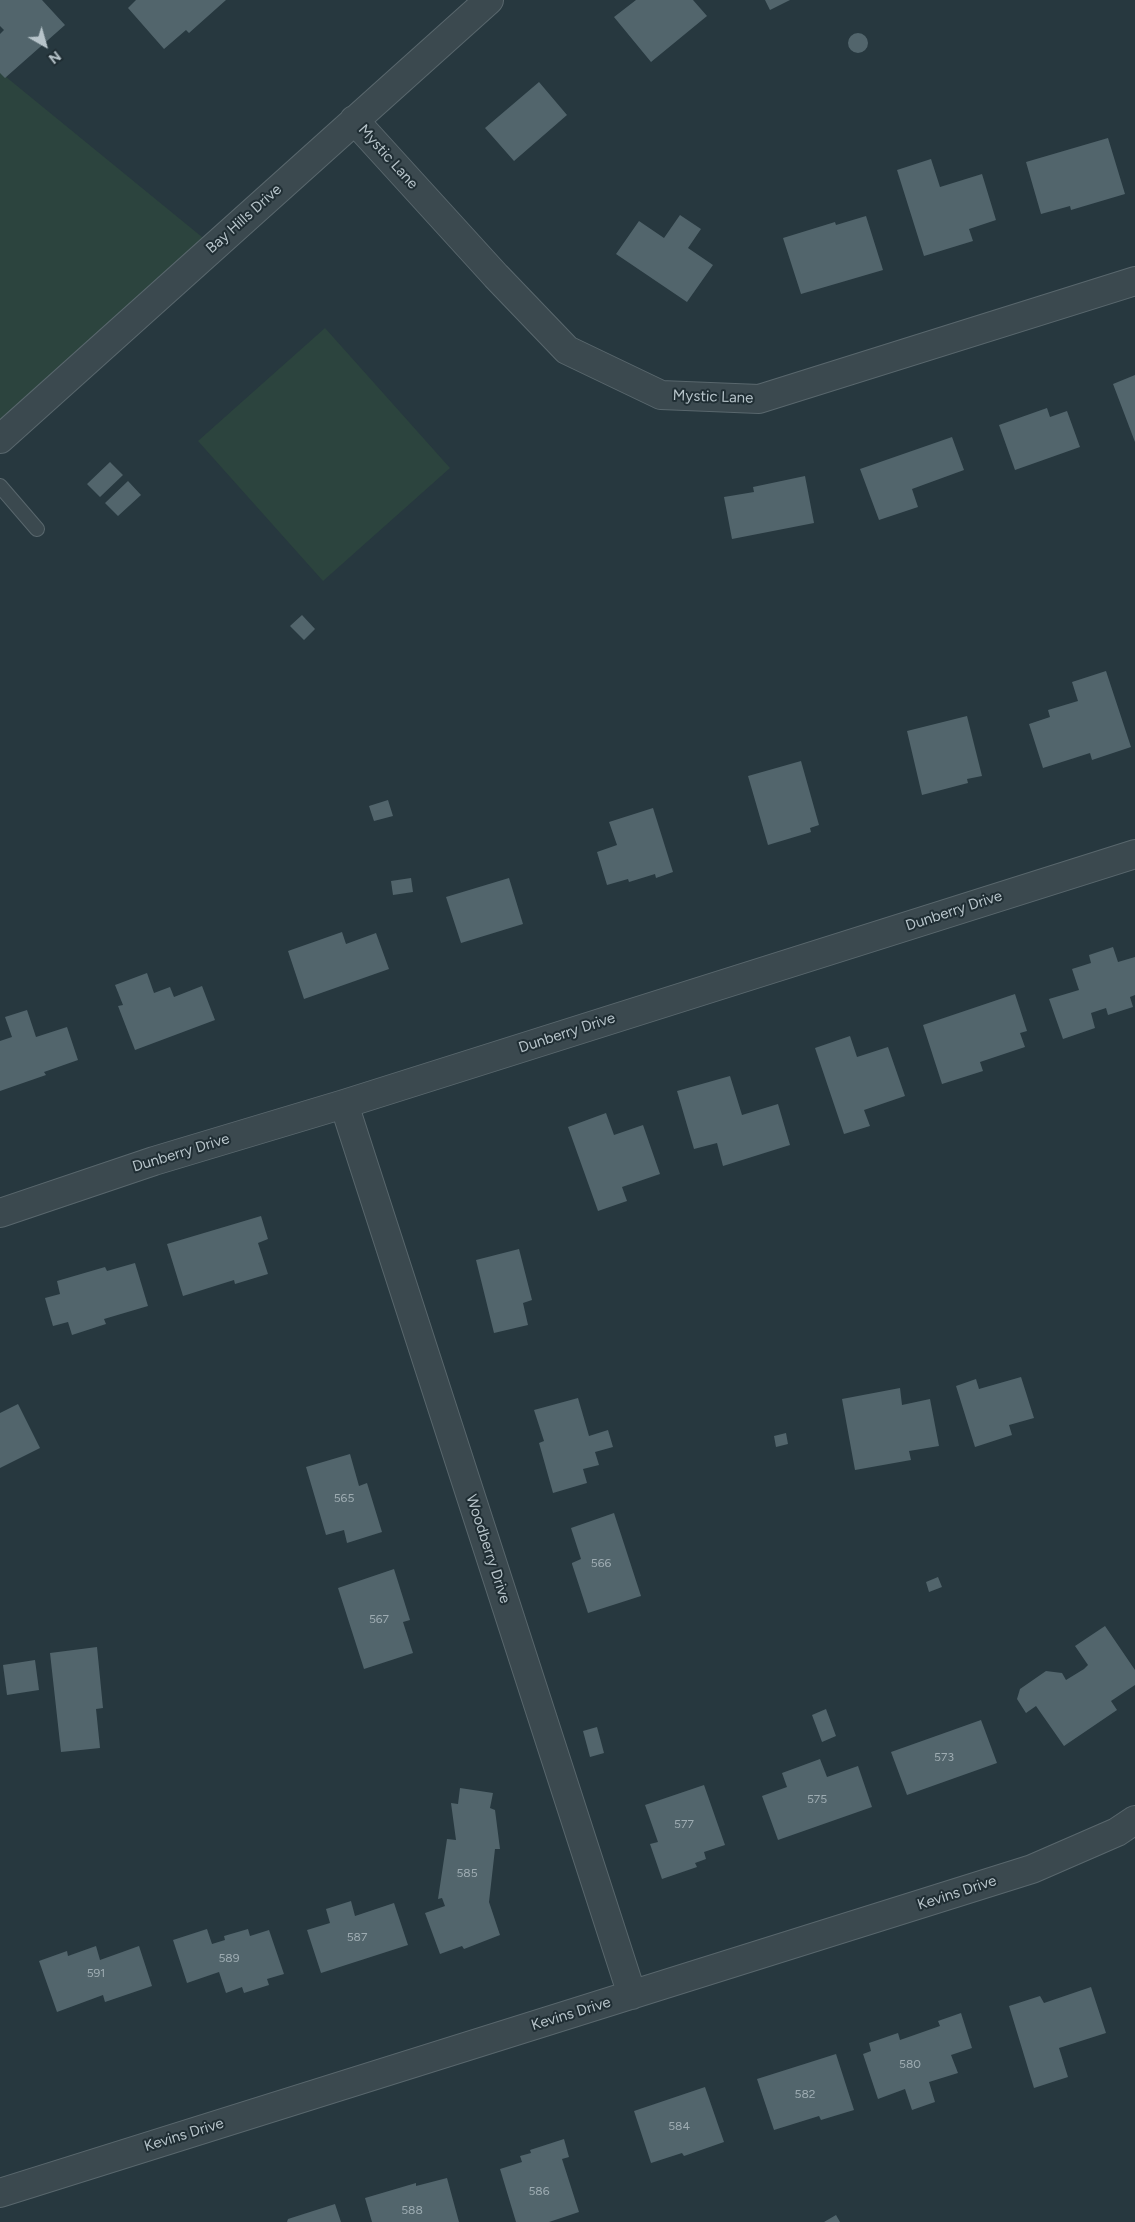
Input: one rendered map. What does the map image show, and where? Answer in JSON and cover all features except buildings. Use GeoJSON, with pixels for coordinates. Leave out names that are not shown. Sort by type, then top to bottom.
{"type":"FeatureCollection","features":[{"type":"Feature","properties":{"kind":"street","name":"Bay Hills Drive"},"geometry":{"type":"LineString","coordinates":[[0,439],[489,0]]}},
{"type":"Feature","properties":{"kind":"street","name":"Mystic Lane"},"geometry":{"type":"LineString","coordinates":[[354,120],[496,276],[567,350],[661,395],[759,399],[1135,281]]}},
{"type":"Feature","properties":{"kind":"street","name":"Dunberry Drive"},"geometry":{"type":"LineString","coordinates":[[0,1213],[154,1160],[344,1104],[1135,854]]}},
{"type":"Feature","properties":{"kind":"street","name":"Woodberry Drive"},"geometry":{"type":"LineString","coordinates":[[344,1104],[632,1996]]}},
{"type":"Feature","properties":{"kind":"street","name":"Kevins Drive"},"geometry":{"type":"LineString","coordinates":[[0,2192],[632,1996],[1032,1869],[1117,1832],[1135,1820]]}},
{"type":"Feature","properties":{"kind":"lane"},"geometry":{"type":"LineString","coordinates":[[0,486],[38,529]]}},
{"type":"Feature","properties":{"kind":"green space"},"geometry":{"type":"Polygon","coordinates":[[[0,72],[224,255],[0,433],[0,72]]]}},
{"type":"Feature","properties":{"kind":"green space"},"geometry":{"type":"Polygon","coordinates":[[[325,328],[450,468],[323,581],[198,441],[325,328]]]}}]}
